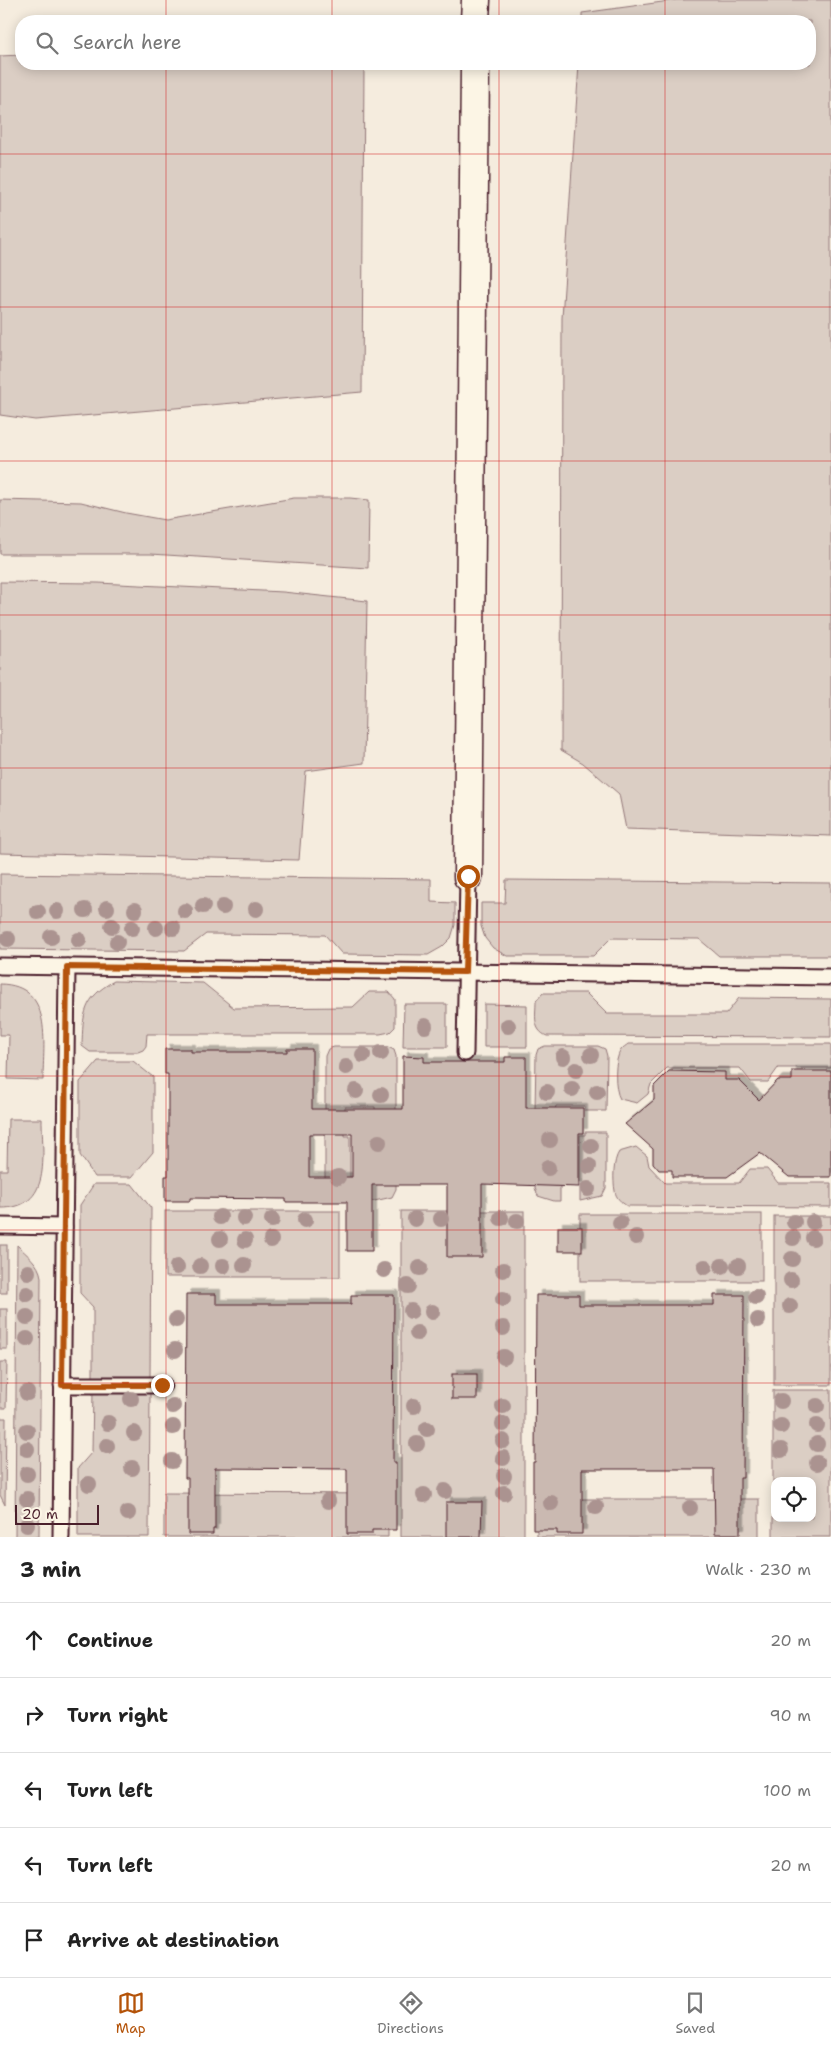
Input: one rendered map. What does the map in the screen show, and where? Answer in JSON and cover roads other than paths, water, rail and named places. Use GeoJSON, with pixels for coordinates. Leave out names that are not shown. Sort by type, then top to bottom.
{"type":"FeatureCollection","features":[{"type":"Feature","properties":{"kind":"street"},"geometry":{"type":"LineString","coordinates":[[476,0],[476,15]]}},
{"type":"Feature","properties":{"kind":"street"},"geometry":{"type":"LineString","coordinates":[[468,876],[475,70]]}},
{"type":"Feature","properties":{"kind":"lane"},"geometry":{"type":"LineString","coordinates":[[465,1053],[468,876]]}},
{"type":"Feature","properties":{"kind":"lane"},"geometry":{"type":"LineString","coordinates":[[0,966],[831,977]]}},
{"type":"Feature","properties":{"kind":"lane"},"geometry":{"type":"LineString","coordinates":[[60,1537],[67,967]]}},
{"type":"Feature","properties":{"kind":"lane"},"geometry":{"type":"LineString","coordinates":[[0,1226],[64,1228]]}},
{"type":"Feature","properties":{"kind":"lane"},"geometry":{"type":"LineString","coordinates":[[62,1385],[162,1385]]}}]}
